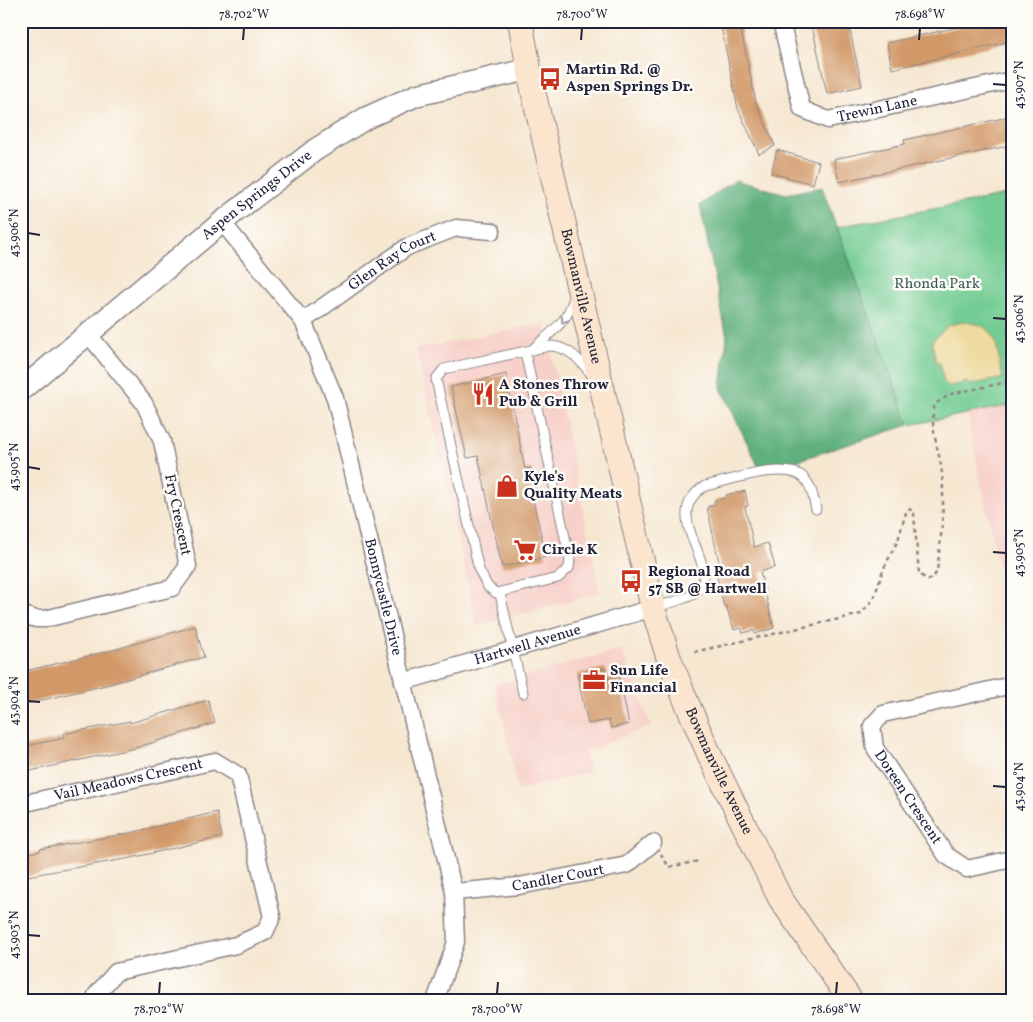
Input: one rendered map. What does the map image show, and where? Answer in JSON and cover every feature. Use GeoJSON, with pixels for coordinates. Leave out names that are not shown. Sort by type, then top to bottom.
{"type":"FeatureCollection","features":[{"type":"Feature","properties":{"kind":"main road","name":"Bowmanville Avenue"},"geometry":{"type":"LineString","coordinates":[[520,21],[534,95],[600,386],[653,608],[668,656],[710,756],[780,898],[851,1001]]}},
{"type":"Feature","properties":{"kind":"street","name":"Trewin Lane"},"geometry":{"type":"LineString","coordinates":[[781,21],[802,109],[828,120],[1012,80]]}},
{"type":"Feature","properties":{"kind":"street","name":"Aspen Springs Drive"},"geometry":{"type":"LineString","coordinates":[[21,390],[222,222],[315,150],[366,118],[417,95],[530,69]]}},
{"type":"Feature","properties":{"kind":"street","name":"Bonnycastle Drive"},"geometry":{"type":"LineString","coordinates":[[222,222],[303,321],[335,398],[454,892],[456,942],[435,1001]]}},
{"type":"Feature","properties":{"kind":"street","name":"Glen Ray Court"},"geometry":{"type":"LineString","coordinates":[[303,321],[407,246],[456,228],[492,231]]}},
{"type":"Feature","properties":{"kind":"street","name":"Fry Crescent"},"geometry":{"type":"LineString","coordinates":[[21,614],[36,619],[45,618],[172,588],[188,566],[162,441],[144,403],[89,335]]}},
{"type":"Feature","properties":{"kind":"street","name":"Hartwell Avenue"},"geometry":{"type":"LineString","coordinates":[[403,682],[653,608]]}},
{"type":"Feature","properties":{"kind":"street","name":"Doreen Crescent"},"geometry":{"type":"LineString","coordinates":[[1012,685],[883,714],[872,726],[875,748],[946,856],[967,870],[1012,859]]}},
{"type":"Feature","properties":{"kind":"street","name":"Vail Meadows Crescent"},"geometry":{"type":"LineString","coordinates":[[21,804],[215,761],[238,775],[272,918],[265,932],[236,945],[116,972],[96,995],[97,1001]]}},
{"type":"Feature","properties":{"kind":"street","name":"Candler Court"},"geometry":{"type":"LineString","coordinates":[[454,892],[519,886],[628,865],[653,843]]}},
{"type":"Feature","properties":{"kind":"lane"},"geometry":{"type":"LineString","coordinates":[[529,350],[565,320],[572,303],[576,279]]}},
{"type":"Feature","properties":{"kind":"lane"},"geometry":{"type":"LineString","coordinates":[[529,350],[570,560],[568,568],[558,578],[500,594],[491,591],[479,570],[436,379],[444,369],[529,350],[549,346],[562,348],[585,366],[600,386]]}},
{"type":"Feature","properties":{"kind":"lane"},"geometry":{"type":"LineString","coordinates":[[653,608],[694,594],[703,584],[703,570],[687,521],[686,511],[689,500],[704,486],[785,470],[804,478],[812,493],[816,509]]}},
{"type":"Feature","properties":{"kind":"lane"},"geometry":{"type":"LineString","coordinates":[[500,594],[515,650],[523,693]]}},
{"type":"Feature","properties":{"kind":"path"},"geometry":{"type":"LineString","coordinates":[[694,652],[860,614],[874,598],[883,570],[898,540],[907,509],[913,510],[914,514],[920,574],[928,580],[933,578],[937,571],[939,557],[942,489],[942,473],[933,415],[935,404],[951,394],[1012,381]]}},
{"type":"Feature","properties":{"kind":"path"},"geometry":{"type":"LineString","coordinates":[[653,843],[669,867],[699,861]]}},
{"type":"Feature","properties":{"kind":"shaded area"},"geometry":{"type":"Polygon","coordinates":[[[545,323],[600,593],[477,626],[416,349],[545,323]]]}},
{"type":"Feature","properties":{"kind":"shaded area"},"geometry":{"type":"Polygon","coordinates":[[[1012,405],[1012,597],[1005,598],[967,414],[1012,405]]]}},
{"type":"Feature","properties":{"kind":"shaded area"},"geometry":{"type":"Polygon","coordinates":[[[622,649],[651,726],[585,752],[589,772],[518,791],[495,685],[622,649]]]}},
{"type":"Feature","properties":{"kind":"green space"},"geometry":{"type":"Polygon","coordinates":[[[735,180],[786,194],[822,187],[909,425],[796,461],[759,468],[721,388],[727,337],[700,205],[735,180]]]}},
{"type":"Feature","properties":{"kind":"green space","name":"Rhonda Park"},"geometry":{"type":"Polygon","coordinates":[[[1012,194],[1012,405],[909,425],[837,227],[1012,194]]]}},
{"type":"Feature","properties":{"kind":"sand"},"geometry":{"type":"Polygon","coordinates":[[[964,322],[977,324],[986,328],[992,334],[1003,378],[969,385],[968,382],[949,386],[944,383],[940,363],[936,363],[932,341],[949,325],[964,322]]]}},
{"type":"Feature","properties":{"kind":"building"},"geometry":{"type":"Polygon","coordinates":[[[720,21],[739,21],[756,102],[775,146],[759,154],[738,109],[720,21]]]}},
{"type":"Feature","properties":{"kind":"building"},"geometry":{"type":"Polygon","coordinates":[[[811,21],[848,21],[862,86],[827,94],[811,21]]]}},
{"type":"Feature","properties":{"kind":"building"},"geometry":{"type":"Polygon","coordinates":[[[975,21],[1012,21],[1012,41],[892,69],[887,43],[976,23],[975,21]]]}},
{"type":"Feature","properties":{"kind":"building"},"geometry":{"type":"Polygon","coordinates":[[[1012,116],[1012,145],[839,182],[834,159],[905,144],[904,140],[1012,116]]]}},
{"type":"Feature","properties":{"kind":"building"},"geometry":{"type":"Polygon","coordinates":[[[777,150],[819,162],[813,184],[771,173],[777,150]]]}},
{"type":"Feature","properties":{"kind":"building"},"geometry":{"type":"Polygon","coordinates":[[[506,374],[525,469],[531,468],[536,490],[531,491],[546,557],[502,567],[478,456],[467,458],[451,387],[506,374]]]}},
{"type":"Feature","properties":{"kind":"building"},"geometry":{"type":"Polygon","coordinates":[[[745,491],[748,506],[745,507],[754,547],[768,543],[775,567],[760,572],[774,628],[755,634],[754,630],[743,633],[741,628],[734,630],[726,606],[724,607],[717,578],[722,576],[707,507],[715,505],[714,501],[727,497],[726,495],[745,491]]]}},
{"type":"Feature","properties":{"kind":"building"},"geometry":{"type":"Polygon","coordinates":[[[195,626],[204,657],[106,685],[21,705],[21,672],[113,650],[195,626]]]}},
{"type":"Feature","properties":{"kind":"building"},"geometry":{"type":"Polygon","coordinates":[[[605,668],[608,679],[619,676],[629,724],[611,728],[609,720],[588,724],[577,674],[605,668]]]}},
{"type":"Feature","properties":{"kind":"building"},"geometry":{"type":"Polygon","coordinates":[[[208,700],[215,723],[135,748],[21,773],[21,747],[64,738],[63,734],[130,721],[130,723],[208,700]]]}},
{"type":"Feature","properties":{"kind":"building"},"geometry":{"type":"Polygon","coordinates":[[[217,812],[222,837],[131,858],[21,877],[21,855],[40,851],[40,849],[130,833],[217,812]]]}},
{"type":"Feature","properties":{"kind":"place","name":"Martin Rd. @ Aspen Springs Dr."},"geometry":{"type":"Point","coordinates":[550,79]}},
{"type":"Feature","properties":{"kind":"place","name":"A Stones Throw Pub & Grill"},"geometry":{"type":"Point","coordinates":[483,394]}},
{"type":"Feature","properties":{"kind":"place","name":"Kyle's Quality Meats"},"geometry":{"type":"Point","coordinates":[507,486]}},
{"type":"Feature","properties":{"kind":"place","name":"Circle K"},"geometry":{"type":"Point","coordinates":[525,550]}},
{"type":"Feature","properties":{"kind":"place","name":"Regional Road 57 SB @ Hartwell"},"geometry":{"type":"Point","coordinates":[631,581]}},
{"type":"Feature","properties":{"kind":"place","name":"Sun Life Financial"},"geometry":{"type":"Point","coordinates":[594,680]}}]}
